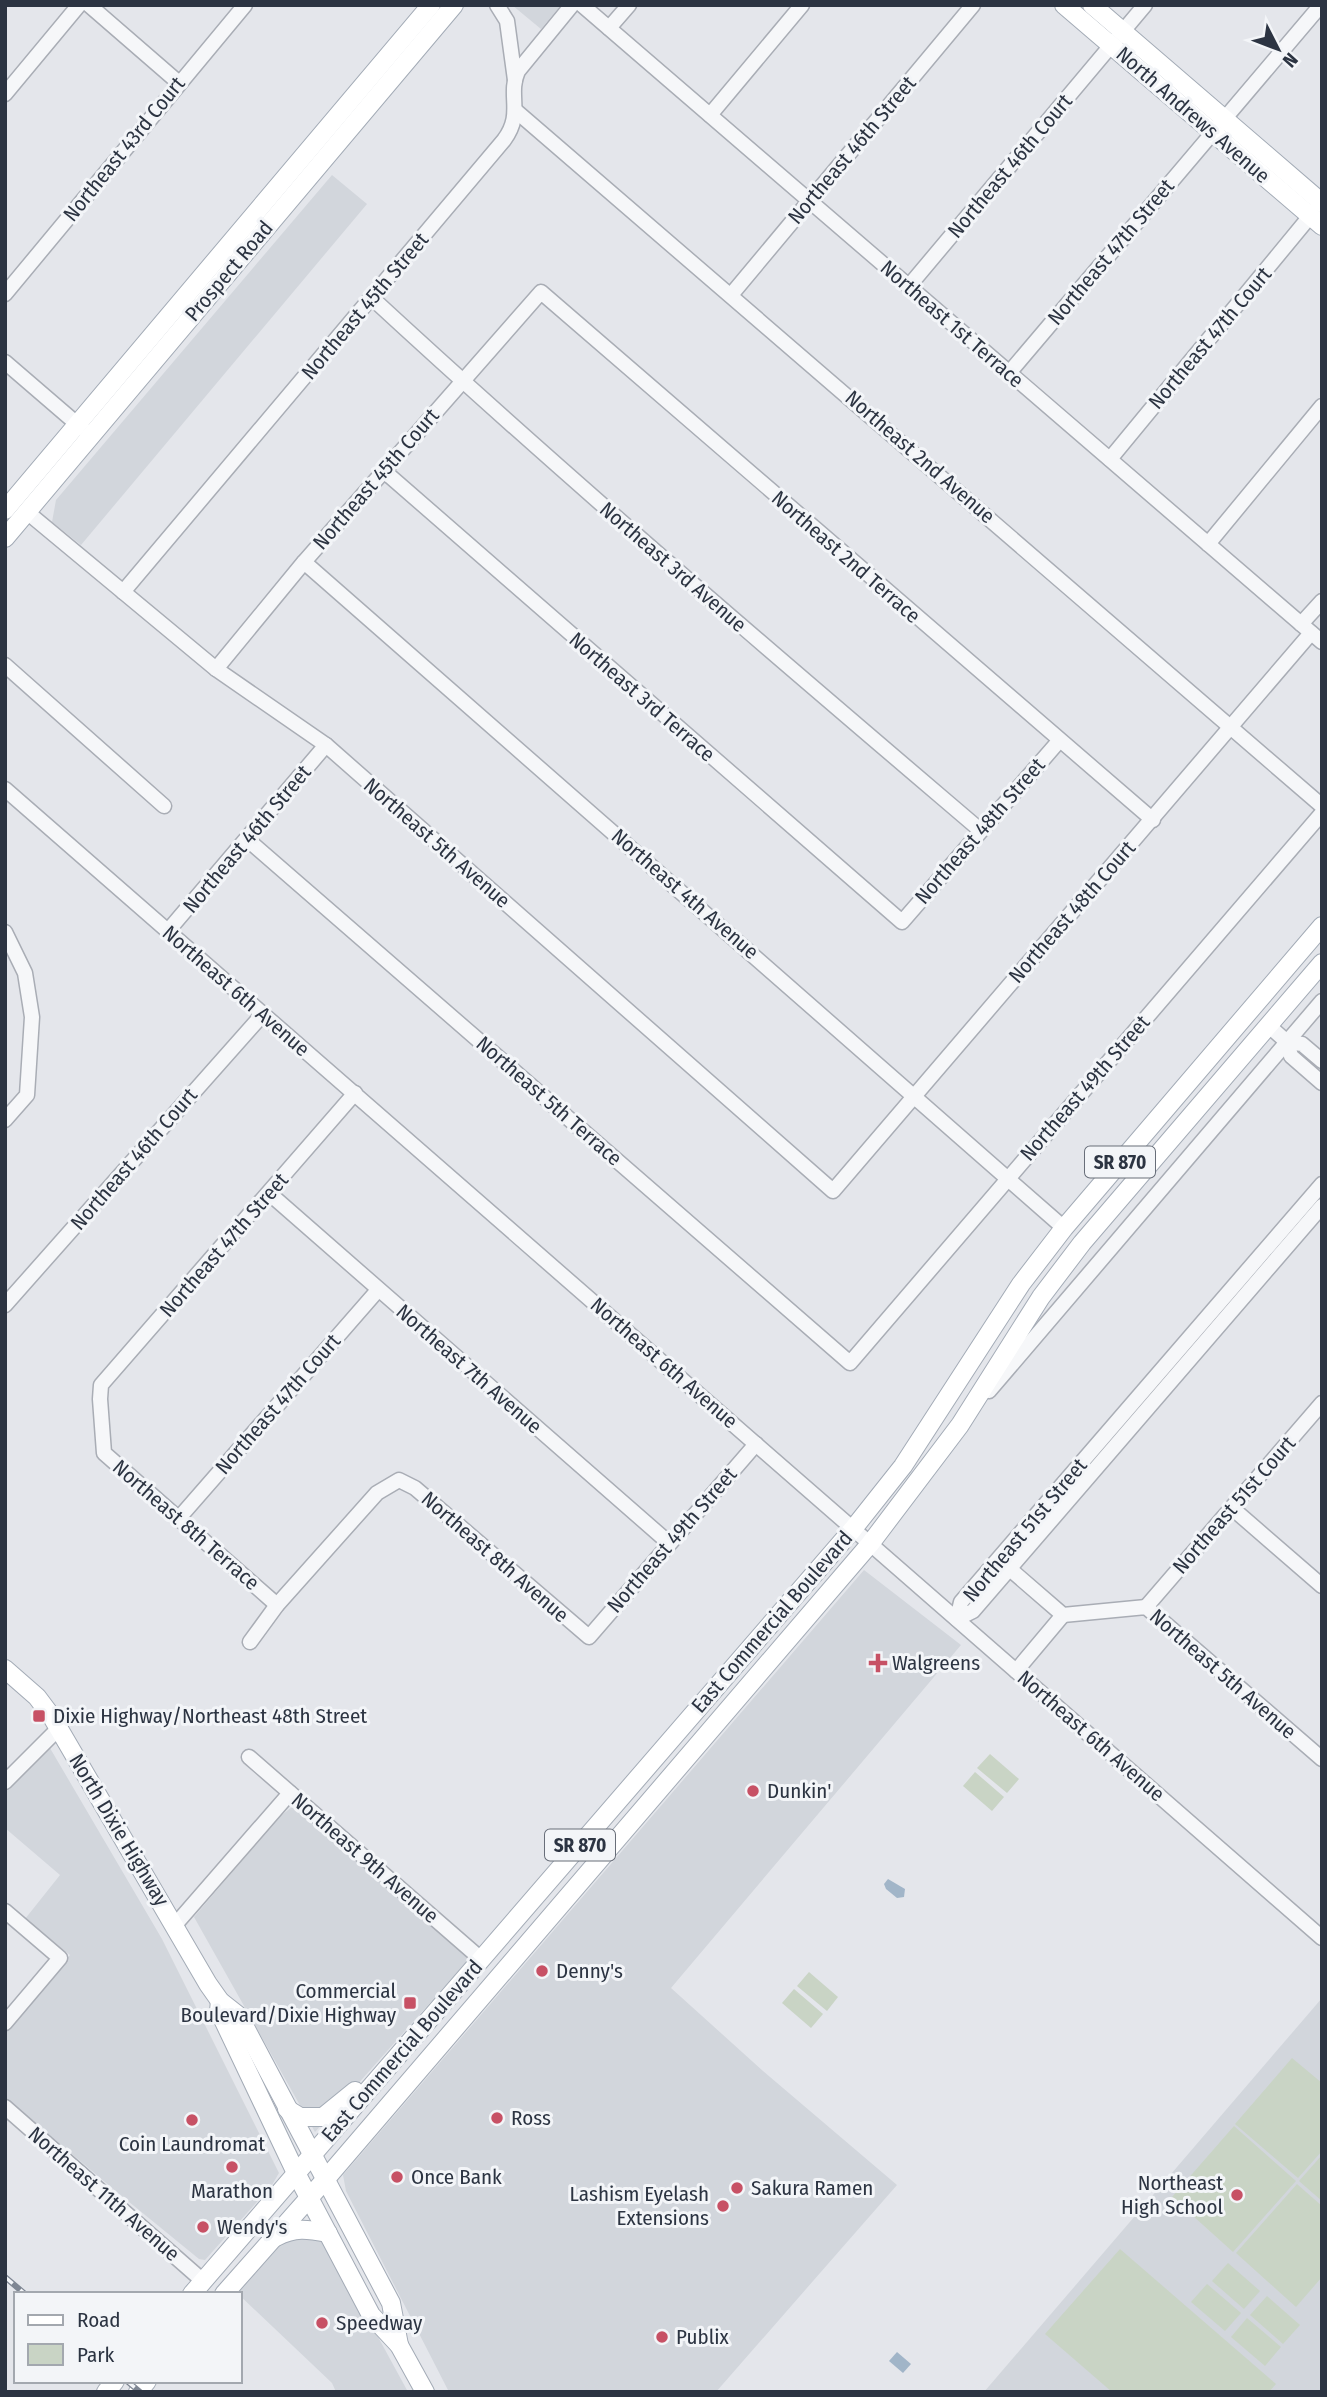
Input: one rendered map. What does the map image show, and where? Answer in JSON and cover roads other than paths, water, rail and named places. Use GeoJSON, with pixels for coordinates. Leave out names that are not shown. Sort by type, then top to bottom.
{"type":"FeatureCollection","features":[{"type":"Feature","properties":{"kind":"main road","name":"Prospect Road"},"geometry":{"type":"LineString","coordinates":[[293,182],[431,5]]}},
{"type":"Feature","properties":{"kind":"main road","name":"Prospect Road"},"geometry":{"type":"LineString","coordinates":[[5,510],[84,430],[293,182],[454,5]]}},
{"type":"Feature","properties":{"kind":"main road","name":"North Andrews Avenue"},"geometry":{"type":"LineString","coordinates":[[1064,5],[1117,38],[1319,212]]}},
{"type":"Feature","properties":{"kind":"main road","name":"North Andrews Avenue"},"geometry":{"type":"LineString","coordinates":[[1092,5],[1117,38]]}},
{"type":"Feature","properties":{"kind":"main road","name":"Prospect Road"},"geometry":{"type":"LineString","coordinates":[[5,538],[27,512],[84,430]]}},
{"type":"Feature","properties":{"kind":"main road","name":"East Commercial Boulevard"},"geometry":{"type":"LineString","coordinates":[[197,2287],[853,1528],[903,1466],[1021,1284],[1064,1228],[1322,926]]}},
{"type":"Feature","properties":{"kind":"main road"},"geometry":{"type":"LineString","coordinates":[[1269,1025],[1268,1013],[1274,996],[1322,941]]}},
{"type":"Feature","properties":{"kind":"main road","name":"East Commercial Boulevard"},"geometry":{"type":"LineString","coordinates":[[226,2292],[870,1544],[960,1425],[1021,1328],[1091,1233],[1322,963]]}},
{"type":"Feature","properties":{"kind":"main road"},"geometry":{"type":"LineString","coordinates":[[1187,1120],[1189,1102],[1243,1038],[1248,1025],[1246,1014]]}},
{"type":"Feature","properties":{"kind":"main road"},"geometry":{"type":"LineString","coordinates":[[1091,1233],[1086,1224],[1087,1215],[1137,1156],[1141,1137]]}},
{"type":"Feature","properties":{"kind":"main road"},"geometry":{"type":"LineString","coordinates":[[1021,1328],[1017,1323],[1018,1311],[1062,1250],[1064,1228]]}},
{"type":"Feature","properties":{"kind":"main road","name":"North Dixie Highway"},"geometry":{"type":"LineString","coordinates":[[5,1669],[37,1697],[59,1728],[220,2001],[239,2016],[324,2181],[391,2303],[399,2345]]}},
{"type":"Feature","properties":{"kind":"main road"},"geometry":{"type":"LineString","coordinates":[[654,1796],[657,1770],[714,1702],[722,1680]]}},
{"type":"Feature","properties":{"kind":"main road"},"geometry":{"type":"LineString","coordinates":[[573,1890],[579,1865],[635,1796],[635,1780]]}},
{"type":"Feature","properties":{"kind":"main road"},"geometry":{"type":"LineString","coordinates":[[495,1980],[494,1971],[500,1952],[539,1904],[542,1888]]}},
{"type":"Feature","properties":{"kind":"main road"},"geometry":{"type":"LineString","coordinates":[[456,2025],[456,2008],[476,1982],[482,1968],[481,1959]]}},
{"type":"Feature","properties":{"kind":"main road","name":"North Dixie Highway"},"geometry":{"type":"LineString","coordinates":[[220,2001],[219,2011],[296,2173],[371,2315],[399,2345],[425,2392]]}},
{"type":"Feature","properties":{"kind":"main road"},"geometry":{"type":"LineString","coordinates":[[287,2109],[300,2117],[323,2117],[355,2091],[369,2090]]}},
{"type":"Feature","properties":{"kind":"main road"},"geometry":{"type":"LineString","coordinates":[[272,2238],[292,2229],[304,2228],[328,2234]]}},
{"type":"Feature","properties":{"kind":"street"},"geometry":{"type":"LineString","coordinates":[[5,94],[79,5]]}},
{"type":"Feature","properties":{"kind":"street"},"geometry":{"type":"LineString","coordinates":[[89,5],[179,83]]}},
{"type":"Feature","properties":{"kind":"street","name":"Northeast 43rd Court"},"geometry":{"type":"LineString","coordinates":[[5,294],[245,5]]}},
{"type":"Feature","properties":{"kind":"street"},"geometry":{"type":"LineString","coordinates":[[498,5],[507,21],[515,80]]}},
{"type":"Feature","properties":{"kind":"street"},"geometry":{"type":"LineString","coordinates":[[515,80],[521,67],[572,5]]}},
{"type":"Feature","properties":{"kind":"street","name":"Northeast 1st Terrace"},"geometry":{"type":"LineString","coordinates":[[582,5],[1311,633]]}},
{"type":"Feature","properties":{"kind":"street"},"geometry":{"type":"LineString","coordinates":[[609,28],[629,5]]}},
{"type":"Feature","properties":{"kind":"street"},"geometry":{"type":"LineString","coordinates":[[710,115],[802,5]]}},
{"type":"Feature","properties":{"kind":"street","name":"Northeast 46th Street"},"geometry":{"type":"LineString","coordinates":[[732,295],[973,5]]}},
{"type":"Feature","properties":{"kind":"street","name":"Northeast 46th Court"},"geometry":{"type":"LineString","coordinates":[[909,286],[1145,5]]}},
{"type":"Feature","properties":{"kind":"street","name":"Northeast 47th Street"},"geometry":{"type":"LineString","coordinates":[[1009,373],[1321,5]]}},
{"type":"Feature","properties":{"kind":"street","name":"Northeast 45th Street"},"geometry":{"type":"LineString","coordinates":[[123,592],[504,140],[514,123],[515,80]]}},
{"type":"Feature","properties":{"kind":"street","name":"Northeast 2nd Avenue"},"geometry":{"type":"LineString","coordinates":[[516,111],[1233,726],[1322,806]]}},
{"type":"Feature","properties":{"kind":"street","name":"Northeast 47th Court"},"geometry":{"type":"LineString","coordinates":[[1110,459],[1319,212]]}},
{"type":"Feature","properties":{"kind":"street","name":"Northeast 45th Court"},"geometry":{"type":"LineString","coordinates":[[216,669],[304,562],[541,292]]}},
{"type":"Feature","properties":{"kind":"street","name":"Northeast 2nd Terrace"},"geometry":{"type":"LineString","coordinates":[[541,292],[1153,820]]}},
{"type":"Feature","properties":{"kind":"street","name":"Northeast 3rd Avenue"},"geometry":{"type":"LineString","coordinates":[[372,298],[461,381],[980,830]]}},
{"type":"Feature","properties":{"kind":"street"},"geometry":{"type":"LineString","coordinates":[[5,362],[84,430]]}},
{"type":"Feature","properties":{"kind":"street"},"geometry":{"type":"LineString","coordinates":[[1208,544],[1322,407]]}},
{"type":"Feature","properties":{"kind":"street","name":"Northeast 3rd Terrace"},"geometry":{"type":"LineString","coordinates":[[384,471],[902,922]]}},
{"type":"Feature","properties":{"kind":"street","name":"Northeast 5th Avenue"},"geometry":{"type":"LineString","coordinates":[[27,512],[216,669],[326,745],[833,1191]]}},
{"type":"Feature","properties":{"kind":"street","name":"Northeast 4th Avenue"},"geometry":{"type":"LineString","coordinates":[[304,562],[1064,1228]]}},
{"type":"Feature","properties":{"kind":"street","name":"Northeast 48th Court"},"geometry":{"type":"LineString","coordinates":[[833,1191],[1311,633],[1322,601]]}},
{"type":"Feature","properties":{"kind":"street"},"geometry":{"type":"LineString","coordinates":[[5,665],[164,806]]}},
{"type":"Feature","properties":{"kind":"street","name":"Northeast 48th Street"},"geometry":{"type":"LineString","coordinates":[[902,922],[1059,741]]}},
{"type":"Feature","properties":{"kind":"street","name":"Northeast 46th Street"},"geometry":{"type":"LineString","coordinates":[[167,932],[248,840],[326,745]]}},
{"type":"Feature","properties":{"kind":"street","name":"Northeast 6th Avenue"},"geometry":{"type":"LineString","coordinates":[[5,789],[1322,1938]]}},
{"type":"Feature","properties":{"kind":"street","name":"Northeast 49th Street"},"geometry":{"type":"LineString","coordinates":[[850,1363],[1322,813]]}},
{"type":"Feature","properties":{"kind":"street","name":"Northeast 5th Terrace"},"geometry":{"type":"LineString","coordinates":[[248,840],[850,1363]]}},
{"type":"Feature","properties":{"kind":"street"},"geometry":{"type":"LineString","coordinates":[[5,932],[25,973],[32,1017],[27,1095],[5,1120]]}},
{"type":"Feature","properties":{"kind":"street"},"geometry":{"type":"LineString","coordinates":[[960,1425],[1322,1001]]}},
{"type":"Feature","properties":{"kind":"street","name":"Northeast 46th Court"},"geometry":{"type":"LineString","coordinates":[[5,1305],[262,1014]]}},
{"type":"Feature","properties":{"kind":"street"},"geometry":{"type":"LineString","coordinates":[[1269,1025],[1287,1042],[1291,1056],[1322,1083]]}},
{"type":"Feature","properties":{"kind":"street"},"geometry":{"type":"LineString","coordinates":[[1287,1042],[1302,1044],[1322,1061]]}},
{"type":"Feature","properties":{"kind":"street","name":"Northeast 47th Street"},"geometry":{"type":"LineString","coordinates":[[100,1399],[102,1385],[355,1093]]}},
{"type":"Feature","properties":{"kind":"street","name":"Northeast 51st Street"},"geometry":{"type":"LineString","coordinates":[[957,1619],[973,1611],[1004,1564],[1189,1335],[1322,1184]]}},
{"type":"Feature","properties":{"kind":"street","name":"Northeast 7th Avenue"},"geometry":{"type":"LineString","coordinates":[[270,1194],[668,1543]]}},
{"type":"Feature","properties":{"kind":"street","name":"Northeast 51st Street"},"geometry":{"type":"LineString","coordinates":[[1004,1564],[1202,1346],[1322,1206]]}},
{"type":"Feature","properties":{"kind":"street"},"geometry":{"type":"LineString","coordinates":[[1091,1233],[1108,1252]]}},
{"type":"Feature","properties":{"kind":"street","name":"Northeast 47th Court"},"geometry":{"type":"LineString","coordinates":[[179,1518],[378,1290]]}},
{"type":"Feature","properties":{"kind":"street"},"geometry":{"type":"LineString","coordinates":[[1189,1335],[1202,1346]]}},
{"type":"Feature","properties":{"kind":"street","name":"Northeast 8th Terrace"},"geometry":{"type":"LineString","coordinates":[[100,1399],[104,1453],[277,1605]]}},
{"type":"Feature","properties":{"kind":"street","name":"Northeast 51st Court"},"geometry":{"type":"LineString","coordinates":[[1146,1607],[1319,1413]]}},
{"type":"Feature","properties":{"kind":"street","name":"Northeast 49th Street"},"geometry":{"type":"LineString","coordinates":[[589,1637],[756,1444]]}},
{"type":"Feature","properties":{"kind":"street","name":"Northeast 8th Avenue"},"geometry":{"type":"LineString","coordinates":[[277,1605],[377,1493],[399,1480],[415,1488],[589,1637]]}},
{"type":"Feature","properties":{"kind":"street"},"geometry":{"type":"LineString","coordinates":[[1232,1508],[1322,1586]]}},
{"type":"Feature","properties":{"kind":"street"},"geometry":{"type":"LineString","coordinates":[[1004,1564],[1063,1615],[1016,1671]]}},
{"type":"Feature","properties":{"kind":"street"},"geometry":{"type":"LineString","coordinates":[[250,1642],[277,1605]]}},
{"type":"Feature","properties":{"kind":"street","name":"Northeast 5th Avenue"},"geometry":{"type":"LineString","coordinates":[[1063,1615],[1146,1607],[1322,1759]]}},
{"type":"Feature","properties":{"kind":"street"},"geometry":{"type":"LineString","coordinates":[[5,1782],[59,1728]]}},
{"type":"Feature","properties":{"kind":"street","name":"Northeast 9th Avenue"},"geometry":{"type":"LineString","coordinates":[[249,1757],[481,1959]]}},
{"type":"Feature","properties":{"kind":"street"},"geometry":{"type":"LineString","coordinates":[[175,1925],[290,1793]]}},
{"type":"Feature","properties":{"kind":"street"},"geometry":{"type":"LineString","coordinates":[[5,1911],[60,1958],[5,2023]]}},
{"type":"Feature","properties":{"kind":"street","name":"Northeast 11th Avenue"},"geometry":{"type":"LineString","coordinates":[[5,2106],[197,2287]]}},
{"type":"Feature","properties":{"kind":"water"},"geometry":{"type":"Polygon","coordinates":[[[888,1879],[905,1889],[904,1897],[897,1898],[886,1889],[884,1884],[888,1879]]]}},
{"type":"Feature","properties":{"kind":"water"},"geometry":{"type":"Polygon","coordinates":[[[897,2352],[911,2364],[903,2373],[889,2361],[897,2352]]]}},
{"type":"Feature","properties":{"kind":"railway"},"geometry":{"type":"LineString","coordinates":[[5,2277],[23,2292]]}},
{"type":"Feature","properties":{"kind":"railway"},"geometry":{"type":"LineString","coordinates":[[129,2383],[140,2392]]}},
{"type":"Feature","properties":{"kind":"place","name":"Walgreens"},"geometry":{"type":"Point","coordinates":[878,1663]}},
{"type":"Feature","properties":{"kind":"place","name":"Dixie Highway/Northeast 48th Street"},"geometry":{"type":"Point","coordinates":[39,1716]}},
{"type":"Feature","properties":{"kind":"place","name":"Dunkin'"},"geometry":{"type":"Point","coordinates":[753,1791]}},
{"type":"Feature","properties":{"kind":"place","name":"Denny's"},"geometry":{"type":"Point","coordinates":[542,1971]}},
{"type":"Feature","properties":{"kind":"place","name":"Commercial Boulevard/Dixie Highway"},"geometry":{"type":"Point","coordinates":[410,2003]}},
{"type":"Feature","properties":{"kind":"place","name":"Ross"},"geometry":{"type":"Point","coordinates":[497,2118]}},
{"type":"Feature","properties":{"kind":"place","name":"Coin Laundromat"},"geometry":{"type":"Point","coordinates":[192,2120]}},
{"type":"Feature","properties":{"kind":"place","name":"Marathon"},"geometry":{"type":"Point","coordinates":[232,2167]}},
{"type":"Feature","properties":{"kind":"place","name":"Once Bank"},"geometry":{"type":"Point","coordinates":[397,2177]}},
{"type":"Feature","properties":{"kind":"place","name":"Sakura Ramen"},"geometry":{"type":"Point","coordinates":[737,2188]}},
{"type":"Feature","properties":{"kind":"place","name":"Northeast High School"},"geometry":{"type":"Point","coordinates":[1237,2195]}},
{"type":"Feature","properties":{"kind":"place","name":"Lashism Eyelash Extensions"},"geometry":{"type":"Point","coordinates":[723,2206]}},
{"type":"Feature","properties":{"kind":"place","name":"Wendy's"},"geometry":{"type":"Point","coordinates":[203,2227]}},
{"type":"Feature","properties":{"kind":"place","name":"Speedway"},"geometry":{"type":"Point","coordinates":[322,2323]}},
{"type":"Feature","properties":{"kind":"place","name":"Publix"},"geometry":{"type":"Point","coordinates":[662,2337]}}]}
